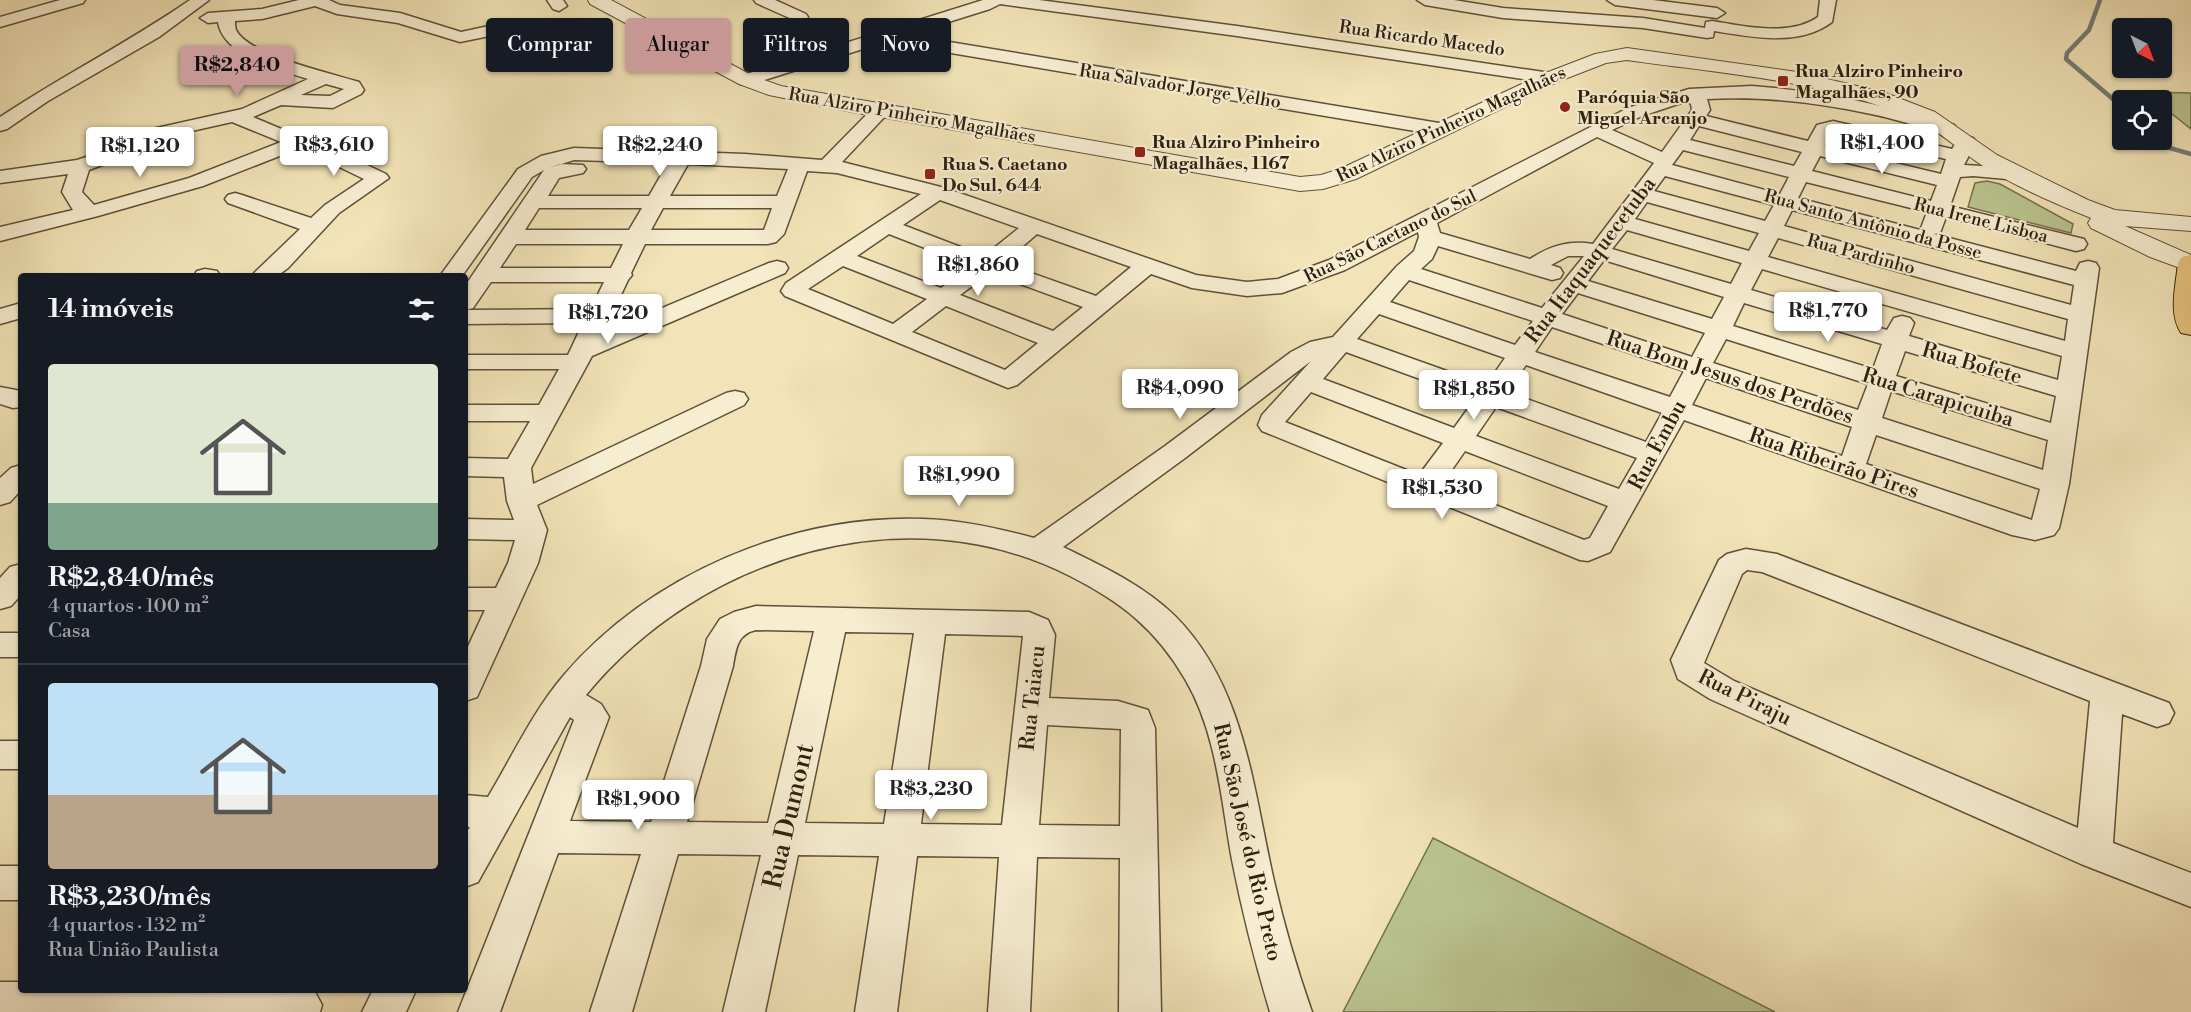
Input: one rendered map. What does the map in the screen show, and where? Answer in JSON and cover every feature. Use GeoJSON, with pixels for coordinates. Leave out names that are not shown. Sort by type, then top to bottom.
{"type":"FeatureCollection","features":[{"type":"Feature","properties":{"kind":"main road"},"geometry":{"type":"LineString","coordinates":[[2191,264],[2187,309],[2191,327]]}},
{"type":"Feature","properties":{"kind":"street"},"geometry":{"type":"LineString","coordinates":[[0,22],[58,2],[76,0]]}},
{"type":"Feature","properties":{"kind":"street"},"geometry":{"type":"LineString","coordinates":[[0,125],[42,97],[139,42],[201,0]]}},
{"type":"Feature","properties":{"kind":"street"},"geometry":{"type":"LineString","coordinates":[[174,18],[226,18],[262,14],[317,0],[337,9],[414,22],[460,37],[486,32]]}},
{"type":"Feature","properties":{"kind":"street","name":"Rua Alziro Pinheiro Magalhães"},"geometry":{"type":"LineString","coordinates":[[597,0],[746,80],[776,91],[1300,184],[1323,182],[1348,174],[1550,78],[1615,54],[1641,55],[1698,63],[1858,91],[1901,105],[1954,156],[2004,169],[2111,217],[2191,224]]}},
{"type":"Feature","properties":{"kind":"street"},"geometry":{"type":"LineString","coordinates":[[762,0],[800,18]]}},
{"type":"Feature","properties":{"kind":"street"},"geometry":{"type":"LineString","coordinates":[[947,18],[995,0]]}},
{"type":"Feature","properties":{"kind":"street","name":"Rua Ricardo Macedo"},"geometry":{"type":"LineString","coordinates":[[1003,0],[1238,31],[1550,78]]}},
{"type":"Feature","properties":{"kind":"street"},"geometry":{"type":"LineString","coordinates":[[1425,0],[1503,13],[1643,22],[1714,18]]}},
{"type":"Feature","properties":{"kind":"street"},"geometry":{"type":"LineString","coordinates":[[1615,0],[1648,2],[1776,32],[1812,29],[1826,19],[1828,0]]}},
{"type":"Feature","properties":{"kind":"street"},"geometry":{"type":"LineString","coordinates":[[369,13],[395,2]]}},
{"type":"Feature","properties":{"kind":"street"},"geometry":{"type":"LineString","coordinates":[[226,18],[225,25],[229,31],[251,52],[279,64],[352,86],[356,90],[333,102],[281,99]]}},
{"type":"Feature","properties":{"kind":"street"},"geometry":{"type":"LineString","coordinates":[[1698,63],[1701,44],[1714,18]]}},
{"type":"Feature","properties":{"kind":"street"},"geometry":{"type":"LineString","coordinates":[[746,80],[861,45]]}},
{"type":"Feature","properties":{"kind":"street","name":"Rua Salvador Jorge Velho"},"geometry":{"type":"LineString","coordinates":[[951,49],[1439,129]]}},
{"type":"Feature","properties":{"kind":"street"},"geometry":{"type":"LineString","coordinates":[[0,177],[80,166],[111,155],[150,135],[235,117],[281,99],[324,78]]}},
{"type":"Feature","properties":{"kind":"street","name":"Rua São Caetano do Sul"},"geometry":{"type":"LineString","coordinates":[[468,299],[552,174],[560,170],[677,164],[828,165],[938,192],[1192,281],[1247,289],[1282,286],[1428,229],[1596,130],[1635,111],[1689,94],[1752,91],[1812,96],[1876,109],[1954,156]]}},
{"type":"Feature","properties":{"kind":"street"},"geometry":{"type":"LineString","coordinates":[[1689,94],[1702,105],[1694,119],[1813,149],[1954,156],[1973,170],[2004,169],[2141,244],[2191,264]]}},
{"type":"Feature","properties":{"kind":"street"},"geometry":{"type":"LineString","coordinates":[[828,165],[881,111]]}},
{"type":"Feature","properties":{"kind":"street"},"geometry":{"type":"LineString","coordinates":[[235,117],[289,138],[293,142]]}},
{"type":"Feature","properties":{"kind":"street","name":"Rua Itaquaquecetuba"},"geometry":{"type":"LineString","coordinates":[[1425,487],[1547,318],[1622,222],[1694,119]]}},
{"type":"Feature","properties":{"kind":"street","name":"Rua Embu"},"geometry":{"type":"LineString","coordinates":[[1425,487],[1580,550],[1588,551],[1600,545],[1653,454],[1824,129],[1833,127],[1954,156]]}},
{"type":"Feature","properties":{"kind":"street"},"geometry":{"type":"LineString","coordinates":[[1596,130],[1667,157]]}},
{"type":"Feature","properties":{"kind":"street"},"geometry":{"type":"LineString","coordinates":[[0,234],[91,212],[196,182],[293,142],[301,141],[310,144],[379,178],[332,209],[280,263],[266,273]]}},
{"type":"Feature","properties":{"kind":"street","name":"Rua São Caetano do Sul"},"geometry":{"type":"LineString","coordinates":[[453,273],[519,180],[525,173],[544,162],[563,155],[586,154],[677,164]]}},
{"type":"Feature","properties":{"kind":"street"},"geometry":{"type":"LineString","coordinates":[[1851,468],[1896,341],[1954,156]]}},
{"type":"Feature","properties":{"kind":"street","name":"Rua Irene Lisboa"},"geometry":{"type":"LineString","coordinates":[[1667,157],[1800,174],[2076,244]]}},
{"type":"Feature","properties":{"kind":"street","name":"Rua Santo Antônio da Posse"},"geometry":{"type":"LineString","coordinates":[[1667,157],[1786,201],[2087,275]]}},
{"type":"Feature","properties":{"kind":"street"},"geometry":{"type":"LineString","coordinates":[[468,678],[524,563],[532,530],[521,501],[517,468],[621,275],[638,237],[677,164]]}},
{"type":"Feature","properties":{"kind":"street"},"geometry":{"type":"LineString","coordinates":[[511,237],[768,237],[772,234],[800,164]]}},
{"type":"Feature","properties":{"kind":"street"},"geometry":{"type":"LineString","coordinates":[[80,166],[72,192],[81,206],[91,212]]}},
{"type":"Feature","properties":{"kind":"street"},"geometry":{"type":"LineString","coordinates":[[938,192],[794,288],[793,291],[1005,380],[1013,378],[1147,266]]}},
{"type":"Feature","properties":{"kind":"street","name":"Rua Pardinho"},"geometry":{"type":"LineString","coordinates":[[1642,194],[2081,315]]}},
{"type":"Feature","properties":{"kind":"street"},"geometry":{"type":"LineString","coordinates":[[235,199],[315,227]]}},
{"type":"Feature","properties":{"kind":"street"},"geometry":{"type":"LineString","coordinates":[[533,202],[785,202]]}},
{"type":"Feature","properties":{"kind":"street"},"geometry":{"type":"LineString","coordinates":[[2141,244],[2142,229],[2162,221]]}},
{"type":"Feature","properties":{"kind":"street"},"geometry":{"type":"LineString","coordinates":[[1622,222],[2075,352]]}},
{"type":"Feature","properties":{"kind":"street"},"geometry":{"type":"LineString","coordinates":[[894,334],[988,264],[1035,225]]}},
{"type":"Feature","properties":{"kind":"street"},"geometry":{"type":"LineString","coordinates":[[888,226],[1099,305]]}},
{"type":"Feature","properties":{"kind":"street"},"geometry":{"type":"LineString","coordinates":[[1425,487],[1279,430],[1271,424],[1271,421],[1405,271],[1424,254],[1428,229]]}},
{"type":"Feature","properties":{"kind":"street","name":"Rua Carapicuiba"},"geometry":{"type":"LineString","coordinates":[[1428,229],[1574,282],[2063,436]]}},
{"type":"Feature","properties":{"kind":"street"},"geometry":{"type":"LineString","coordinates":[[1533,267],[1570,247],[1599,252]]}},
{"type":"Feature","properties":{"kind":"street","name":"Rua Bofete"},"geometry":{"type":"LineString","coordinates":[[1599,252],[2070,392]]}},
{"type":"Feature","properties":{"kind":"street"},"geometry":{"type":"LineString","coordinates":[[841,257],[1056,341]]}},
{"type":"Feature","properties":{"kind":"street"},"geometry":{"type":"LineString","coordinates":[[468,362],[578,356],[777,268]]}},
{"type":"Feature","properties":{"kind":"street","name":"Rua Bom Jesus dos Perdões"},"geometry":{"type":"LineString","coordinates":[[1405,271],[2055,484]]}},
{"type":"Feature","properties":{"kind":"street"},"geometry":{"type":"LineString","coordinates":[[484,275],[621,275]]}},
{"type":"Feature","properties":{"kind":"street","name":"Rua Ribeirão Pires"},"geometry":{"type":"LineString","coordinates":[[1375,305],[2031,531],[2040,531],[2044,528],[2055,484],[2087,275]]}},
{"type":"Feature","properties":{"kind":"street"},"geometry":{"type":"LineString","coordinates":[[0,317],[18,311]]}},
{"type":"Feature","properties":{"kind":"street"},"geometry":{"type":"LineString","coordinates":[[468,317],[598,316]]}},
{"type":"Feature","properties":{"kind":"street"},"geometry":{"type":"LineString","coordinates":[[1041,548],[1175,452],[1300,357],[1319,347],[1342,342],[1653,454]]}},
{"type":"Feature","properties":{"kind":"street"},"geometry":{"type":"LineString","coordinates":[[1305,381],[1626,502]]}},
{"type":"Feature","properties":{"kind":"street"},"geometry":{"type":"LineString","coordinates":[[521,501],[735,399]]}},
{"type":"Feature","properties":{"kind":"street"},"geometry":{"type":"LineString","coordinates":[[468,412],[547,413]]}},
{"type":"Feature","properties":{"kind":"street"},"geometry":{"type":"LineString","coordinates":[[0,465],[18,461]]}},
{"type":"Feature","properties":{"kind":"street"},"geometry":{"type":"LineString","coordinates":[[468,467],[517,468]]}},
{"type":"Feature","properties":{"kind":"street"},"geometry":{"type":"LineString","coordinates":[[0,495],[18,477]]}},
{"type":"Feature","properties":{"kind":"street"},"geometry":{"type":"LineString","coordinates":[[468,530],[532,530]]}},
{"type":"Feature","properties":{"kind":"street","name":"Rua São José do Rio Preto"},"geometry":{"type":"LineString","coordinates":[[468,859],[481,813],[563,701],[623,636],[661,605],[740,563],[786,546],[832,534],[937,530],[996,537],[1041,548],[1089,570],[1125,593],[1158,620],[1177,640],[1209,693],[1227,743],[1255,883],[1273,955],[1291,1012]]}},
{"type":"Feature","properties":{"kind":"street","name":"Rua Piraju"},"geometry":{"type":"LineString","coordinates":[[2157,713],[1766,562],[1748,559],[1735,562],[1730,568],[1687,660],[1690,670],[1722,690],[2094,852],[2191,891]]}},
{"type":"Feature","properties":{"kind":"street"},"geometry":{"type":"LineString","coordinates":[[0,598],[18,578]]}},
{"type":"Feature","properties":{"kind":"street"},"geometry":{"type":"LineString","coordinates":[[468,599],[506,599]]}},
{"type":"Feature","properties":{"kind":"street","name":"Rua Taiacu"},"geometry":{"type":"LineString","coordinates":[[611,1012],[717,666],[723,635],[740,621],[756,618],[1033,625],[1039,635],[1019,841],[1009,1012]]}},
{"type":"Feature","properties":{"kind":"street","name":"Rua Dumont"},"geometry":{"type":"LineString","coordinates":[[744,1012],[832,620]]}},
{"type":"Feature","properties":{"kind":"street"},"geometry":{"type":"LineString","coordinates":[[876,1012],[931,622]]}},
{"type":"Feature","properties":{"kind":"street"},"geometry":{"type":"LineString","coordinates":[[0,645],[18,645]]}},
{"type":"Feature","properties":{"kind":"street"},"geometry":{"type":"LineString","coordinates":[[2094,852],[2107,694]]}},
{"type":"Feature","properties":{"kind":"street"},"geometry":{"type":"LineString","coordinates":[[479,1012],[592,717],[589,712],[563,701]]}},
{"type":"Feature","properties":{"kind":"street"},"geometry":{"type":"LineString","coordinates":[[1030,711],[1118,715],[1136,720],[1138,728],[1140,1012]]}},
{"type":"Feature","properties":{"kind":"street"},"geometry":{"type":"LineString","coordinates":[[547,837],[1138,842]]}},
{"type":"Feature","properties":{"kind":"street"},"geometry":{"type":"LineString","coordinates":[[0,883],[18,883]]}},
{"type":"Feature","properties":{"kind":"street"},"geometry":{"type":"LineString","coordinates":[[383,1012],[394,993]]}},
{"type":"Feature","properties":{"kind":"street"},"geometry":{"type":"LineString","coordinates":[[0,1002],[303,1002]]}},
{"type":"Feature","properties":{"kind":"green space"},"geometry":{"type":"Polygon","coordinates":[[[2172,93],[2191,93],[2191,129],[2172,114],[2172,93]]]}},
{"type":"Feature","properties":{"kind":"green space"},"geometry":{"type":"Polygon","coordinates":[[[1987,181],[2000,184],[2073,224],[2071,233],[1968,207],[1975,183],[1987,181]]]}},
{"type":"Feature","properties":{"kind":"green space"},"geometry":{"type":"Polygon","coordinates":[[[1433,838],[1775,1012],[1343,1012],[1433,838]]]}},
{"type":"Feature","properties":{"kind":"waterway"},"geometry":{"type":"LineString","coordinates":[[2100,0],[2089,30],[2067,53],[2066,59],[2112,98]]}},
{"type":"Feature","properties":{"kind":"waterway"},"geometry":{"type":"LineString","coordinates":[[2172,149],[2191,154]]}},
{"type":"Feature","properties":{"kind":"place","name":"Rua Alziro Pinheiro Magalhães, 90"},"geometry":{"type":"Point","coordinates":[1783,81]}},
{"type":"Feature","properties":{"kind":"place","name":"Paróquia São Miguel Arcanjo"},"geometry":{"type":"Point","coordinates":[1565,107]}},
{"type":"Feature","properties":{"kind":"place","name":"Rua Alziro Pinheiro Magalhães, 1167"},"geometry":{"type":"Point","coordinates":[1140,152]}},
{"type":"Feature","properties":{"kind":"place","name":"Rua S. Caetano Do Sul, 644"},"geometry":{"type":"Point","coordinates":[930,174]}}]}
